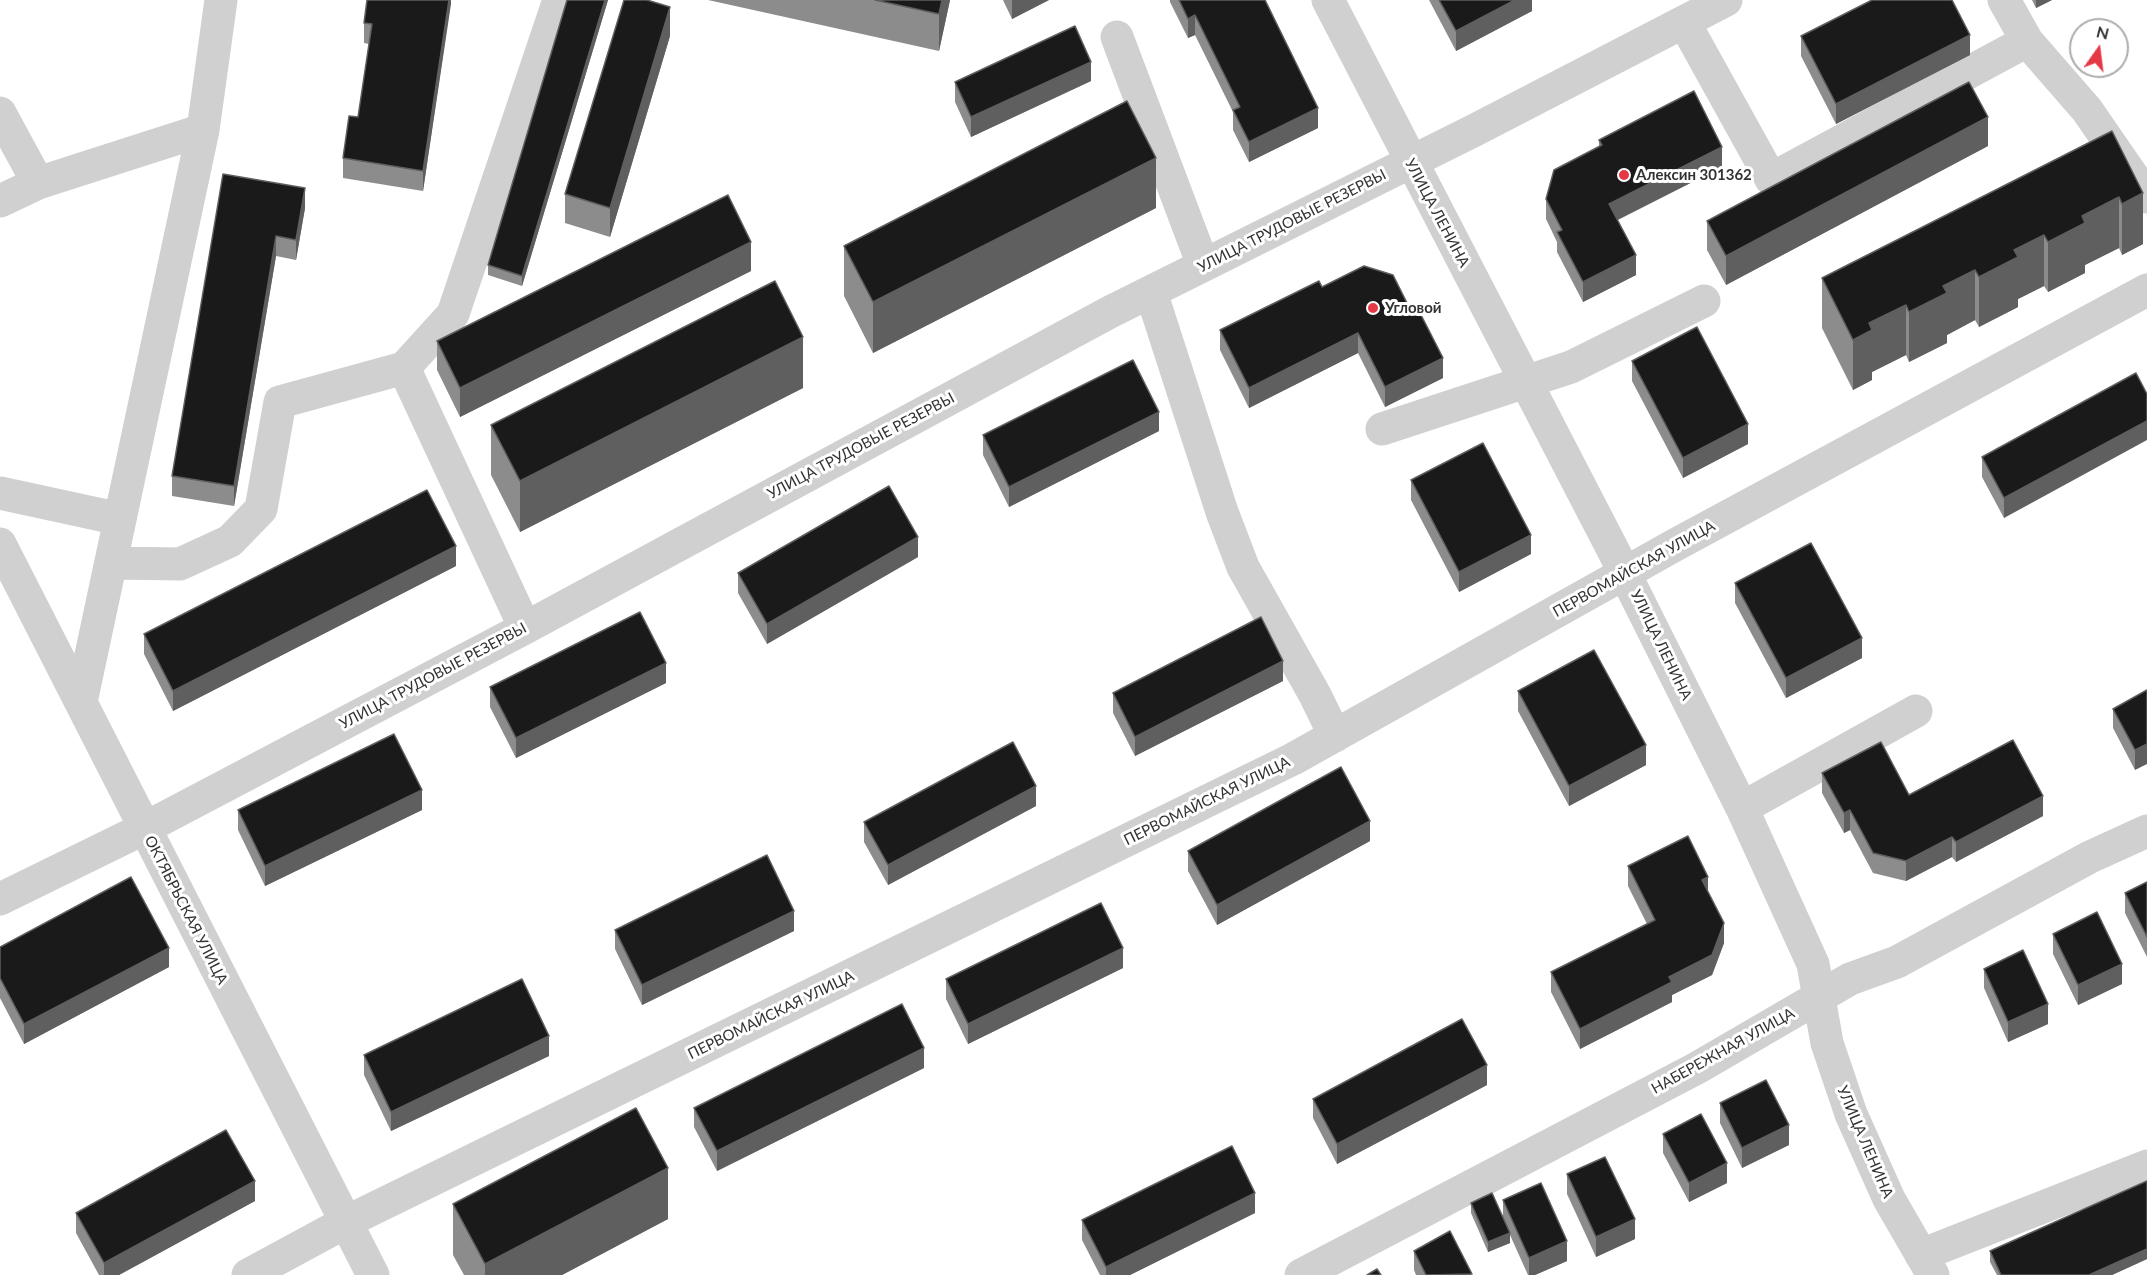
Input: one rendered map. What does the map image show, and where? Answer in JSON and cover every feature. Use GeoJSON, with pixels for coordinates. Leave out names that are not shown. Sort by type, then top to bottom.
{"type":"FeatureCollection","features":[{"type":"Feature","properties":{"kind":"street"},"geometry":{"type":"LineString","coordinates":[[81,702],[203,130],[221,0]]}},
{"type":"Feature","properties":{"kind":"street"},"geometry":{"type":"LineString","coordinates":[[111,563],[180,564],[230,541],[261,509],[280,402],[404,368],[453,314],[559,0]]}},
{"type":"Feature","properties":{"kind":"street","name":"УЛИЦА ЛЕНИНА"},"geometry":{"type":"LineString","coordinates":[[1328,0],[1625,574],[1742,808],[1813,964],[1827,1043],[1851,1114],[1889,1199],[1927,1265]]}},
{"type":"Feature","properties":{"kind":"street","name":"УЛИЦА ТРУДОВЫЕ РЕЗЕРВЫ"},"geometry":{"type":"LineString","coordinates":[[0,898],[145,828],[525,628],[1151,292],[1726,0]]}},
{"type":"Feature","properties":{"kind":"street"},"geometry":{"type":"LineString","coordinates":[[2004,0],[2026,41],[2087,110],[2147,198]]}},
{"type":"Feature","properties":{"kind":"street"},"geometry":{"type":"LineString","coordinates":[[1684,22],[1771,179],[2026,41]]}},
{"type":"Feature","properties":{"kind":"street"},"geometry":{"type":"LineString","coordinates":[[1117,37],[1203,265]]}},
{"type":"Feature","properties":{"kind":"street"},"geometry":{"type":"LineString","coordinates":[[0,113],[38,183]]}},
{"type":"Feature","properties":{"kind":"street"},"geometry":{"type":"LineString","coordinates":[[0,201],[38,183],[203,130]]}},
{"type":"Feature","properties":{"kind":"street","name":"ПЕРВОМАЙСКАЯ УЛИЦА"},"geometry":{"type":"LineString","coordinates":[[248,1275],[346,1222],[1293,759],[1625,574],[2147,290]]}},
{"type":"Feature","properties":{"kind":"street"},"geometry":{"type":"LineString","coordinates":[[1151,292],[1222,512],[1243,567],[1315,694],[1335,736]]}},
{"type":"Feature","properties":{"kind":"street"},"geometry":{"type":"LineString","coordinates":[[1382,429],[1571,367],[1704,301]]}},
{"type":"Feature","properties":{"kind":"street"},"geometry":{"type":"LineString","coordinates":[[404,368],[525,628]]}},
{"type":"Feature","properties":{"kind":"street"},"geometry":{"type":"LineString","coordinates":[[0,493],[120,519]]}},
{"type":"Feature","properties":{"kind":"street","name":"ОКТЯБРЬСКАЯ УЛИЦА"},"geometry":{"type":"LineString","coordinates":[[0,544],[373,1275]]}},
{"type":"Feature","properties":{"kind":"street"},"geometry":{"type":"LineString","coordinates":[[1742,808],[1916,711]]}},
{"type":"Feature","properties":{"kind":"street","name":"НАБЕРЕЖНАЯ УЛИЦА"},"geometry":{"type":"LineString","coordinates":[[1301,1275],[1697,1068],[1850,979],[1897,962],[2090,856],[2147,831]]}},
{"type":"Feature","properties":{"kind":"street"},"geometry":{"type":"LineString","coordinates":[[1927,1265],[2147,1166]]}},
{"type":"Feature","properties":{"kind":"building"},"geometry":{"type":"Polygon","coordinates":[[[367,0],[449,0],[423,171],[343,158],[349,116],[358,117],[372,24],[364,23],[367,0]]]}},
{"type":"Feature","properties":{"kind":"building"},"geometry":{"type":"Polygon","coordinates":[[[567,0],[605,0],[522,276],[488,265],[567,0]]]}},
{"type":"Feature","properties":{"kind":"building"},"geometry":{"type":"Polygon","coordinates":[[[624,0],[647,0],[670,7],[610,208],[565,194],[624,0]]]}},
{"type":"Feature","properties":{"kind":"building"},"geometry":{"type":"Polygon","coordinates":[[[875,0],[942,0],[939,14],[875,0]]]}},
{"type":"Feature","properties":{"kind":"building"},"geometry":{"type":"Polygon","coordinates":[[[1179,0],[1265,0],[1318,108],[1249,142],[1233,110],[1240,107],[1195,15],[1188,19],[1179,0]]]}},
{"type":"Feature","properties":{"kind":"building"},"geometry":{"type":"Polygon","coordinates":[[[1439,0],[1515,0],[1456,31],[1439,0]]]}},
{"type":"Feature","properties":{"kind":"building"},"geometry":{"type":"Polygon","coordinates":[[[1872,0],[1952,0],[1970,35],[1836,104],[1801,36],[1872,0]]]}},
{"type":"Feature","properties":{"kind":"building"},"geometry":{"type":"Polygon","coordinates":[[[1075,26],[1091,62],[971,117],[955,82],[1075,26]]]}},
{"type":"Feature","properties":{"kind":"building"},"geometry":{"type":"Polygon","coordinates":[[[1969,82],[1988,117],[1726,256],[1707,221],[1969,82]]]}},
{"type":"Feature","properties":{"kind":"building"},"geometry":{"type":"Polygon","coordinates":[[[1694,91],[1722,147],[1609,204],[1636,255],[1583,282],[1557,232],[1562,230],[1546,199],[1554,170],[1602,145],[1599,140],[1694,91]]]}},
{"type":"Feature","properties":{"kind":"building"},"geometry":{"type":"Polygon","coordinates":[[[1127,101],[1156,158],[873,302],[844,246],[1127,101]]]}},
{"type":"Feature","properties":{"kind":"building"},"geometry":{"type":"Polygon","coordinates":[[[2112,131],[2143,193],[2122,204],[2119,197],[2082,216],[2085,223],[2048,242],[2044,235],[2014,250],[2018,257],[1979,277],[1975,270],[1943,286],[1947,293],[1909,312],[1906,305],[1869,323],[1872,330],[1853,340],[1822,278],[2112,131]]]}},
{"type":"Feature","properties":{"kind":"building"},"geometry":{"type":"Polygon","coordinates":[[[223,174],[305,188],[296,240],[276,236],[234,486],[172,476],[223,174]]]}},
{"type":"Feature","properties":{"kind":"building"},"geometry":{"type":"Polygon","coordinates":[[[728,195],[751,242],[460,388],[437,341],[728,195]]]}},
{"type":"Feature","properties":{"kind":"building"},"geometry":{"type":"Polygon","coordinates":[[[1364,266],[1393,275],[1412,313],[1418,309],[1443,358],[1385,387],[1358,333],[1249,388],[1220,330],[1319,281],[1322,287],[1364,266]]]}},
{"type":"Feature","properties":{"kind":"building"},"geometry":{"type":"Polygon","coordinates":[[[775,281],[803,337],[520,481],[491,425],[775,281]]]}},
{"type":"Feature","properties":{"kind":"building"},"geometry":{"type":"Polygon","coordinates":[[[1697,327],[1748,424],[1683,458],[1632,361],[1697,327]]]}},
{"type":"Feature","properties":{"kind":"building"},"geometry":{"type":"Polygon","coordinates":[[[1133,360],[1159,412],[1009,487],[983,435],[1133,360]]]}},
{"type":"Feature","properties":{"kind":"building"},"geometry":{"type":"Polygon","coordinates":[[[2136,373],[2147,394],[2147,421],[2004,498],[1982,457],[2136,373]]]}},
{"type":"Feature","properties":{"kind":"building"},"geometry":{"type":"Polygon","coordinates":[[[1483,443],[1531,535],[1459,572],[1411,480],[1483,443]]]}},
{"type":"Feature","properties":{"kind":"building"},"geometry":{"type":"Polygon","coordinates":[[[889,486],[918,537],[767,624],[738,573],[889,486]]]}},
{"type":"Feature","properties":{"kind":"building"},"geometry":{"type":"Polygon","coordinates":[[[427,490],[456,546],[173,691],[144,634],[427,490]]]}},
{"type":"Feature","properties":{"kind":"building"},"geometry":{"type":"Polygon","coordinates":[[[1811,543],[1862,638],[1786,678],[1735,583],[1811,543]]]}},
{"type":"Feature","properties":{"kind":"building"},"geometry":{"type":"Polygon","coordinates":[[[640,612],[666,663],[516,738],[490,687],[640,612]]]}},
{"type":"Feature","properties":{"kind":"building"},"geometry":{"type":"Polygon","coordinates":[[[1261,617],[1283,661],[1135,737],[1113,693],[1261,617]]]}},
{"type":"Feature","properties":{"kind":"building"},"geometry":{"type":"Polygon","coordinates":[[[1594,650],[1646,745],[1569,786],[1518,691],[1594,650]]]}},
{"type":"Feature","properties":{"kind":"building"},"geometry":{"type":"Polygon","coordinates":[[[2147,690],[2147,744],[2135,750],[2113,709],[2147,690]]]}},
{"type":"Feature","properties":{"kind":"building"},"geometry":{"type":"Polygon","coordinates":[[[394,734],[422,790],[265,866],[238,810],[394,734]]]}},
{"type":"Feature","properties":{"kind":"building"},"geometry":{"type":"Polygon","coordinates":[[[2013,740],[2043,796],[1956,842],[1952,837],[1906,861],[1873,853],[1850,810],[1844,813],[1822,773],[1881,742],[1909,795],[2013,740]]]}},
{"type":"Feature","properties":{"kind":"building"},"geometry":{"type":"Polygon","coordinates":[[[1013,742],[1036,786],[888,865],[864,822],[1013,742]]]}},
{"type":"Feature","properties":{"kind":"building"},"geometry":{"type":"Polygon","coordinates":[[[1341,767],[1370,821],[1217,905],[1188,851],[1341,767]]]}},
{"type":"Feature","properties":{"kind":"building"},"geometry":{"type":"Polygon","coordinates":[[[1688,836],[1708,877],[1702,880],[1724,923],[1712,955],[1669,977],[1672,982],[1580,1029],[1551,972],[1655,920],[1628,866],[1688,836]]]}},
{"type":"Feature","properties":{"kind":"building"},"geometry":{"type":"Polygon","coordinates":[[[767,855],[794,911],[642,985],[615,930],[767,855]]]}},
{"type":"Feature","properties":{"kind":"building"},"geometry":{"type":"Polygon","coordinates":[[[131,877],[169,948],[24,1024],[0,978],[0,947],[131,877]]]}},
{"type":"Feature","properties":{"kind":"building"},"geometry":{"type":"Polygon","coordinates":[[[2147,882],[2147,937],[2125,893],[2147,882]]]}},
{"type":"Feature","properties":{"kind":"building"},"geometry":{"type":"Polygon","coordinates":[[[1101,903],[1123,948],[968,1024],[946,979],[1101,903]]]}},
{"type":"Feature","properties":{"kind":"building"},"geometry":{"type":"Polygon","coordinates":[[[2097,912],[2122,964],[2078,985],[2053,934],[2097,912]]]}},
{"type":"Feature","properties":{"kind":"building"},"geometry":{"type":"Polygon","coordinates":[[[2023,950],[2048,1004],[2008,1022],[1984,969],[2023,950]]]}},
{"type":"Feature","properties":{"kind":"building"},"geometry":{"type":"Polygon","coordinates":[[[522,979],[549,1036],[391,1112],[364,1055],[522,979]]]}},
{"type":"Feature","properties":{"kind":"building"},"geometry":{"type":"Polygon","coordinates":[[[902,1004],[924,1048],[717,1151],[694,1108],[902,1004]]]}},
{"type":"Feature","properties":{"kind":"building"},"geometry":{"type":"Polygon","coordinates":[[[1462,1019],[1487,1065],[1337,1144],[1313,1099],[1462,1019]]]}},
{"type":"Feature","properties":{"kind":"building"},"geometry":{"type":"Polygon","coordinates":[[[1766,1080],[1789,1125],[1742,1148],[1720,1103],[1766,1080]]]}},
{"type":"Feature","properties":{"kind":"building"},"geometry":{"type":"Polygon","coordinates":[[[636,1108],[668,1168],[485,1264],[453,1204],[636,1108]]]}},
{"type":"Feature","properties":{"kind":"building"},"geometry":{"type":"Polygon","coordinates":[[[1701,1114],[1727,1163],[1689,1183],[1663,1134],[1701,1114]]]}},
{"type":"Feature","properties":{"kind":"building"},"geometry":{"type":"Polygon","coordinates":[[[226,1130],[255,1181],[104,1263],[76,1213],[226,1130]]]}},
{"type":"Feature","properties":{"kind":"building"},"geometry":{"type":"Polygon","coordinates":[[[1232,1146],[1255,1193],[1106,1267],[1082,1220],[1232,1146]]]}},
{"type":"Feature","properties":{"kind":"building"},"geometry":{"type":"Polygon","coordinates":[[[1605,1157],[1635,1219],[1596,1237],[1567,1174],[1605,1157]]]}},
{"type":"Feature","properties":{"kind":"building"},"geometry":{"type":"Polygon","coordinates":[[[2147,1181],[2147,1249],[2089,1275],[2001,1275],[1990,1251],[2147,1181]]]}},
{"type":"Feature","properties":{"kind":"building"},"geometry":{"type":"Polygon","coordinates":[[[1541,1183],[1567,1241],[1529,1258],[1503,1200],[1541,1183]]]}},
{"type":"Feature","properties":{"kind":"building"},"geometry":{"type":"Polygon","coordinates":[[[1492,1193],[1510,1233],[1488,1242],[1471,1203],[1492,1193]]]}},
{"type":"Feature","properties":{"kind":"building"},"geometry":{"type":"Polygon","coordinates":[[[1450,1231],[1472,1274],[1426,1275],[1414,1251],[1450,1231]]]}},
{"type":"Feature","properties":{"kind":"building"},"geometry":{"type":"Polygon","coordinates":[[[1377,1269],[1381,1275],[1367,1275],[1377,1269]]]}},
{"type":"Feature","properties":{"kind":"place","name":"Алексин 301362"},"geometry":{"type":"Point","coordinates":[1624,175]}},
{"type":"Feature","properties":{"kind":"place","name":"Угловой"},"geometry":{"type":"Point","coordinates":[1373,308]}}]}
